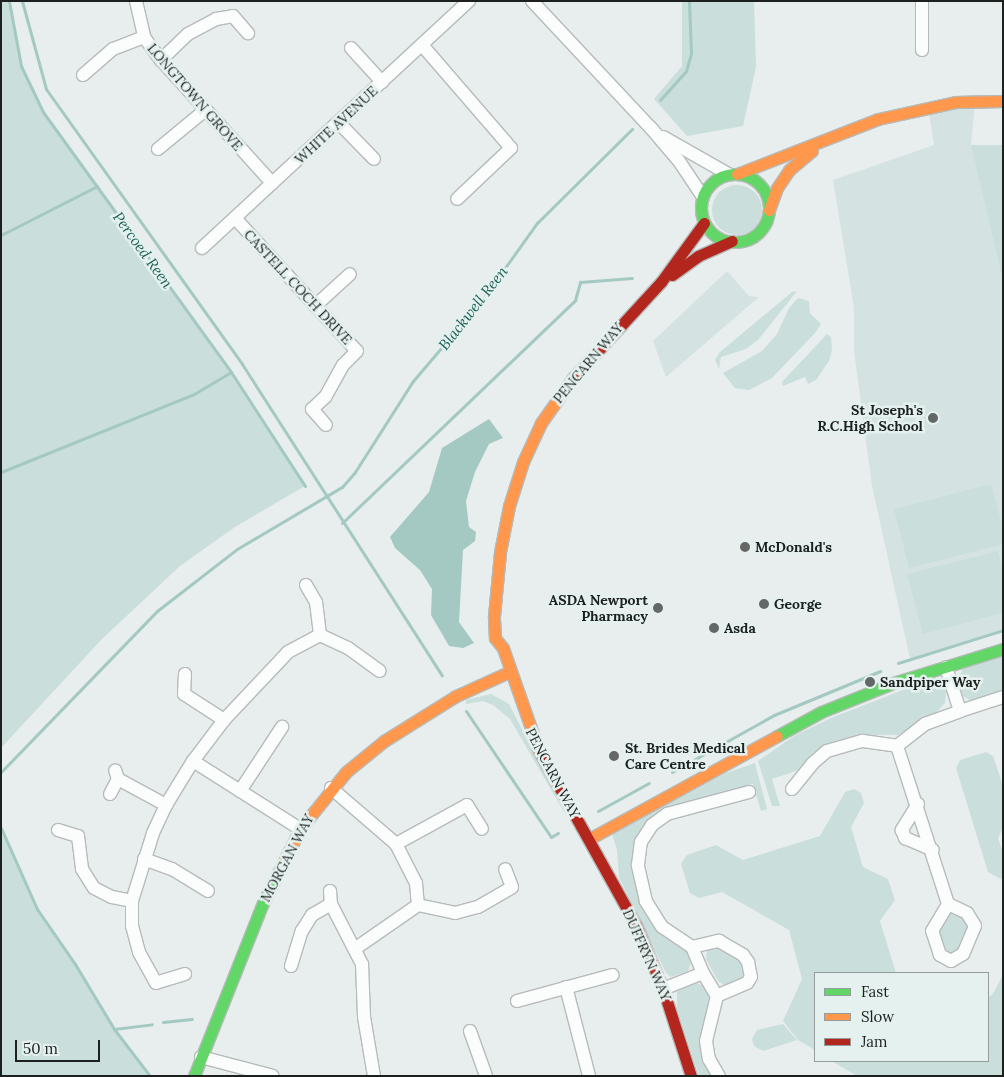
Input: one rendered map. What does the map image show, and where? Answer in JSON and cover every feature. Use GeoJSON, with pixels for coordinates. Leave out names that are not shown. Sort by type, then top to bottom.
{"type":"FeatureCollection","features":[{"type":"Feature","properties":{"kind":"street","name":"LONGTOWN GROVE"},"geometry":{"type":"LineString","coordinates":[[136,1],[144,36],[161,60],[204,111],[272,183]]}},
{"type":"Feature","properties":{"kind":"street","name":"WHITE AVENUE"},"geometry":{"type":"LineString","coordinates":[[202,248],[469,1]]}},
{"type":"Feature","properties":{"kind":"street"},"geometry":{"type":"LineString","coordinates":[[532,1],[651,128],[679,162],[703,197]]}},
{"type":"Feature","properties":{"kind":"street"},"geometry":{"type":"LineString","coordinates":[[922,1],[922,50]]}},
{"type":"Feature","properties":{"kind":"street"},"geometry":{"type":"LineString","coordinates":[[161,60],[188,34],[216,19],[233,16],[248,33]]}},
{"type":"Feature","properties":{"kind":"street"},"geometry":{"type":"LineString","coordinates":[[83,75],[113,49],[144,36]]}},
{"type":"Feature","properties":{"kind":"street"},"geometry":{"type":"LineString","coordinates":[[422,46],[512,148],[457,199]]}},
{"type":"Feature","properties":{"kind":"street"},"geometry":{"type":"LineString","coordinates":[[351,48],[382,82]]}},
{"type":"Feature","properties":{"kind":"street"},"geometry":{"type":"LineString","coordinates":[[826,140],[789,170],[777,188],[769,210],[757,233],[732,242],[716,236],[704,222],[703,197],[708,186],[732,174],[826,140],[854,126],[928,106],[1003,101]]}},
{"type":"Feature","properties":{"kind":"street"},"geometry":{"type":"LineString","coordinates":[[158,149],[204,111]]}},
{"type":"Feature","properties":{"kind":"street"},"geometry":{"type":"LineString","coordinates":[[339,122],[374,159]]}},
{"type":"Feature","properties":{"kind":"street"},"geometry":{"type":"LineString","coordinates":[[651,128],[732,174],[757,182],[764,190],[769,210]]}},
{"type":"Feature","properties":{"kind":"street","name":"CASTELL COCH DRIVE"},"geometry":{"type":"LineString","coordinates":[[235,218],[357,352],[343,365],[324,397],[312,409],[326,425]]}},
{"type":"Feature","properties":{"kind":"street","name":"PENCARN WAY"},"geometry":{"type":"LineString","coordinates":[[589,839],[536,744],[508,672],[503,648],[506,635],[498,599],[500,552],[509,506],[523,462],[541,423],[571,380],[661,282],[704,222]]}},
{"type":"Feature","properties":{"kind":"street","name":"PENCARN WAY"},"geometry":{"type":"LineString","coordinates":[[661,282],[698,256],[732,242]]}},
{"type":"Feature","properties":{"kind":"street"},"geometry":{"type":"LineString","coordinates":[[316,306],[350,274]]}},
{"type":"Feature","properties":{"kind":"street"},"geometry":{"type":"LineString","coordinates":[[306,585],[316,602],[320,635]]}},
{"type":"Feature","properties":{"kind":"street"},"geometry":{"type":"LineString","coordinates":[[185,974],[156,983],[139,952],[132,926],[132,901],[144,859],[166,805],[193,761],[224,720],[288,652],[307,639],[320,635],[348,648],[380,671]]}},
{"type":"Feature","properties":{"kind":"street"},"geometry":{"type":"LineString","coordinates":[[589,839],[821,712],[893,683],[1003,649]]}},
{"type":"Feature","properties":{"kind":"street"},"geometry":{"type":"LineString","coordinates":[[946,667],[960,711]]}},
{"type":"Feature","properties":{"kind":"street","name":"MORGAN WAY"},"geometry":{"type":"LineString","coordinates":[[194,1076],[263,903],[300,829],[331,788],[364,756],[412,722],[456,696],[508,672]]}},
{"type":"Feature","properties":{"kind":"street"},"geometry":{"type":"LineString","coordinates":[[185,674],[184,694],[224,720]]}},
{"type":"Feature","properties":{"kind":"street"},"geometry":{"type":"LineString","coordinates":[[792,789],[813,763],[833,749],[869,741],[897,746],[925,724],[1001,699]]}},
{"type":"Feature","properties":{"kind":"street"},"geometry":{"type":"LineString","coordinates":[[240,791],[282,727]]}},
{"type":"Feature","properties":{"kind":"street"},"geometry":{"type":"LineString","coordinates":[[897,746],[933,850],[948,904]]}},
{"type":"Feature","properties":{"kind":"street"},"geometry":{"type":"LineString","coordinates":[[193,761],[300,829]]}},
{"type":"Feature","properties":{"kind":"street"},"geometry":{"type":"LineString","coordinates":[[110,794],[117,774],[166,805]]}},
{"type":"Feature","properties":{"kind":"street"},"geometry":{"type":"LineString","coordinates":[[331,788],[396,844],[416,883],[418,905]]}},
{"type":"Feature","properties":{"kind":"street"},"geometry":{"type":"LineString","coordinates":[[719,1076],[709,1059],[706,1041],[717,996],[703,973],[692,947],[666,930],[653,916],[639,875],[641,842],[652,825],[667,814],[749,792]]}},
{"type":"Feature","properties":{"kind":"street"},"geometry":{"type":"LineString","coordinates":[[918,804],[902,830],[905,838],[933,850]]}},
{"type":"Feature","properties":{"kind":"street"},"geometry":{"type":"LineString","coordinates":[[396,844],[467,805],[482,829]]}},
{"type":"Feature","properties":{"kind":"street"},"geometry":{"type":"LineString","coordinates":[[58,830],[78,836],[82,869],[94,888],[112,898],[132,901]]}},
{"type":"Feature","properties":{"kind":"street","name":"DUFFRYN WAY"},"geometry":{"type":"LineString","coordinates":[[589,839],[636,925],[663,989],[691,1076]]}},
{"type":"Feature","properties":{"kind":"street"},"geometry":{"type":"LineString","coordinates":[[144,859],[172,869],[208,891]]}},
{"type":"Feature","properties":{"kind":"street"},"geometry":{"type":"LineString","coordinates":[[356,948],[418,905],[455,913],[478,907],[512,887],[505,869]]}},
{"type":"Feature","properties":{"kind":"street"},"geometry":{"type":"LineString","coordinates":[[291,966],[298,940],[312,915],[331,898],[362,964],[364,1017],[374,1076]]}},
{"type":"Feature","properties":{"kind":"street"},"geometry":{"type":"LineString","coordinates":[[692,947],[719,941],[743,955],[748,962],[752,973],[747,983],[717,996]]}},
{"type":"Feature","properties":{"kind":"street"},"geometry":{"type":"LineString","coordinates":[[663,989],[703,973]]}},
{"type":"Feature","properties":{"kind":"street"},"geometry":{"type":"LineString","coordinates":[[517,1001],[613,975]]}},
{"type":"Feature","properties":{"kind":"street"},"geometry":{"type":"LineString","coordinates":[[566,987],[589,1076]]}},
{"type":"Feature","properties":{"kind":"street"},"geometry":{"type":"LineString","coordinates":[[470,1031],[486,1076]]}},
{"type":"Feature","properties":{"kind":"street"},"geometry":{"type":"LineString","coordinates":[[201,1057],[273,1076]]}},
{"type":"Feature","properties":{"kind":"shaded area"},"geometry":{"type":"Polygon","coordinates":[[[1,1],[9,1],[21,66],[43,112],[231,372],[305,486],[235,527],[180,566],[102,639],[1,748],[1,1]]]}},
{"type":"Feature","properties":{"kind":"shaded area"},"geometry":{"type":"Polygon","coordinates":[[[682,1],[754,1],[756,67],[743,126],[687,136],[654,99],[682,66],[682,1]]]}},
{"type":"Feature","properties":{"kind":"shaded area","name":"St Joseph's R.C.High School"},"geometry":{"type":"Polygon","coordinates":[[[975,101],[971,145],[1003,145],[1003,630],[910,659],[872,486],[854,351],[854,308],[833,180],[934,145],[928,106],[975,101]]]}},
{"type":"Feature","properties":{"kind":"shaded area"},"geometry":{"type":"Polygon","coordinates":[[[971,145],[1003,145],[1003,280],[971,145]]]}},
{"type":"Feature","properties":{"kind":"shaded area"},"geometry":{"type":"Polygon","coordinates":[[[732,185],[742,185],[755,192],[762,205],[762,215],[755,228],[742,235],[732,235],[723,231],[716,224],[712,215],[712,205],[716,196],[723,189],[732,185]]]}},
{"type":"Feature","properties":{"kind":"shaded area"},"geometry":{"type":"Polygon","coordinates":[[[727,271],[749,296],[759,297],[666,377],[653,341],[727,271]]]}},
{"type":"Feature","properties":{"kind":"shaded area"},"geometry":{"type":"Polygon","coordinates":[[[797,291],[758,340],[746,349],[721,357],[719,369],[715,360],[720,352],[792,292],[797,291]]]}},
{"type":"Feature","properties":{"kind":"shaded area"},"geometry":{"type":"Polygon","coordinates":[[[798,298],[809,301],[810,313],[821,324],[815,333],[772,378],[749,390],[735,388],[723,373],[762,351],[777,334],[789,308],[798,298]]]}},
{"type":"Feature","properties":{"kind":"shaded area"},"geometry":{"type":"Polygon","coordinates":[[[827,334],[831,337],[832,350],[829,361],[816,380],[808,384],[805,377],[783,386],[782,382],[827,334]]]}},
{"type":"Feature","properties":{"kind":"shaded area"},"geometry":{"type":"Polygon","coordinates":[[[489,419],[503,438],[489,444],[475,472],[466,501],[469,527],[476,532],[475,541],[463,550],[459,622],[474,643],[463,648],[449,646],[431,615],[432,589],[420,570],[395,548],[390,537],[429,492],[442,448],[489,419]]]}},
{"type":"Feature","properties":{"kind":"shaded area"},"geometry":{"type":"Polygon","coordinates":[[[991,484],[1003,528],[1003,544],[909,568],[894,509],[991,484]]]}},
{"type":"Feature","properties":{"kind":"shaded area"},"geometry":{"type":"Polygon","coordinates":[[[998,551],[1003,572],[1003,613],[923,634],[907,574],[998,551]]]}},
{"type":"Feature","properties":{"kind":"shaded area"},"geometry":{"type":"Polygon","coordinates":[[[1003,656],[1003,694],[971,701],[961,695],[957,682],[963,668],[1003,656]]]}},
{"type":"Feature","properties":{"kind":"shaded area"},"geometry":{"type":"Polygon","coordinates":[[[926,681],[935,681],[946,690],[945,703],[934,715],[898,735],[867,735],[796,771],[772,779],[780,806],[772,806],[758,761],[794,736],[831,718],[926,681]]]}},
{"type":"Feature","properties":{"kind":"shaded area"},"geometry":{"type":"Polygon","coordinates":[[[491,694],[509,704],[568,819],[510,719],[493,705],[483,701],[466,704],[466,700],[491,694]]]}},
{"type":"Feature","properties":{"kind":"shaded area"},"geometry":{"type":"Polygon","coordinates":[[[986,752],[993,756],[1003,786],[1003,828],[998,838],[1003,853],[1003,880],[988,872],[956,768],[960,760],[986,752]]]}},
{"type":"Feature","properties":{"kind":"shaded area"},"geometry":{"type":"Polygon","coordinates":[[[755,763],[767,809],[761,811],[753,784],[673,806],[661,812],[643,830],[643,907],[659,931],[689,952],[692,959],[688,971],[671,977],[666,973],[619,877],[617,850],[612,834],[726,773],[755,763]]]}},
{"type":"Feature","properties":{"kind":"shaded area"},"geometry":{"type":"Polygon","coordinates":[[[854,789],[861,793],[864,803],[851,827],[863,867],[888,879],[895,900],[880,921],[896,972],[814,972],[814,1049],[798,1040],[783,1021],[802,979],[789,930],[722,892],[699,898],[690,893],[681,864],[687,855],[716,845],[743,860],[820,836],[845,792],[854,789]]]}},
{"type":"Feature","properties":{"kind":"shaded area"},"geometry":{"type":"Polygon","coordinates":[[[1,828],[37,909],[75,964],[114,1029],[150,1076],[1,1076],[1,828]]]}},
{"type":"Feature","properties":{"kind":"shaded area"},"geometry":{"type":"Polygon","coordinates":[[[953,911],[965,918],[970,925],[961,949],[954,955],[945,951],[938,930],[946,914],[953,911]]]}},
{"type":"Feature","properties":{"kind":"shaded area"},"geometry":{"type":"Polygon","coordinates":[[[716,945],[740,958],[746,977],[727,987],[718,981],[706,959],[707,950],[716,945]]]}},
{"type":"Feature","properties":{"kind":"shaded area"},"geometry":{"type":"Polygon","coordinates":[[[1003,975],[1003,1076],[857,1076],[834,1062],[989,1062],[989,996],[992,995],[1003,975]]]}},
{"type":"Feature","properties":{"kind":"shaded area"},"geometry":{"type":"Polygon","coordinates":[[[694,982],[704,986],[709,995],[704,1063],[712,1076],[699,1076],[677,1008],[677,991],[683,985],[694,982]]]}},
{"type":"Feature","properties":{"kind":"shaded area"},"geometry":{"type":"Polygon","coordinates":[[[783,1024],[797,1040],[763,1051],[754,1046],[752,1039],[757,1030],[783,1024]]]}},
{"type":"Feature","properties":{"kind":"waterway","name":"Percoed Reen"},"geometry":{"type":"LineString","coordinates":[[9,1],[21,66],[43,112],[231,372],[305,486]]}},
{"type":"Feature","properties":{"kind":"waterway"},"geometry":{"type":"LineString","coordinates":[[22,1],[46,89],[242,364],[442,675]]}},
{"type":"Feature","properties":{"kind":"waterway","name":"Blackwell Reen"},"geometry":{"type":"LineString","coordinates":[[660,100],[686,71],[691,53],[689,1]]}},
{"type":"Feature","properties":{"kind":"waterway","name":"Blackwell Reen"},"geometry":{"type":"LineString","coordinates":[[1,772],[157,611],[237,549],[342,487],[355,472],[413,381],[482,300],[537,223],[632,129]]}},
{"type":"Feature","properties":{"kind":"waterway"},"geometry":{"type":"LineString","coordinates":[[1,235],[97,186]]}},
{"type":"Feature","properties":{"kind":"waterway"},"geometry":{"type":"LineString","coordinates":[[342,523],[575,300],[580,282],[632,278]]}},
{"type":"Feature","properties":{"kind":"waterway"},"geometry":{"type":"LineString","coordinates":[[1,472],[194,394],[231,372]]}},
{"type":"Feature","properties":{"kind":"waterway"},"geometry":{"type":"LineString","coordinates":[[898,663],[1003,630]]}},
{"type":"Feature","properties":{"kind":"waterway"},"geometry":{"type":"LineString","coordinates":[[672,772],[774,715],[880,671]]}},
{"type":"Feature","properties":{"kind":"waterway"},"geometry":{"type":"LineString","coordinates":[[466,711],[551,837],[558,833]]}},
{"type":"Feature","properties":{"kind":"waterway"},"geometry":{"type":"LineString","coordinates":[[598,811],[649,783]]}},
{"type":"Feature","properties":{"kind":"waterway"},"geometry":{"type":"LineString","coordinates":[[1,828],[37,909],[75,964],[114,1029],[150,1076]]}},
{"type":"Feature","properties":{"kind":"waterway"},"geometry":{"type":"LineString","coordinates":[[163,1022],[192,1019]]}},
{"type":"Feature","properties":{"kind":"waterway"},"geometry":{"type":"LineString","coordinates":[[114,1029],[152,1024]]}},
{"type":"Feature","properties":{"kind":"traffic: fast"},"geometry":{"type":"LineString","coordinates":[[735,174],[748,177],[759,184],[766,195],[769,208],[766,221],[759,232],[748,239],[735,242],[722,239],[711,232],[704,221],[701,208],[704,195],[711,184],[722,177],[735,174]]}},
{"type":"Feature","properties":{"kind":"traffic: fast"},"geometry":{"type":"LineString","coordinates":[[777,736],[821,712],[893,683],[1003,649]]}},
{"type":"Feature","properties":{"kind":"traffic: fast"},"geometry":{"type":"LineString","coordinates":[[194,1076],[263,903],[282,865]]}},
{"type":"Feature","properties":{"kind":"traffic: slow"},"geometry":{"type":"LineString","coordinates":[[737,174],[878,119],[955,102],[1003,101]]}},
{"type":"Feature","properties":{"kind":"traffic: slow"},"geometry":{"type":"LineString","coordinates":[[769,210],[777,188],[789,170],[812,151]]}},
{"type":"Feature","properties":{"kind":"traffic: slow"},"geometry":{"type":"LineString","coordinates":[[539,751],[503,648],[495,638],[494,616],[500,552],[509,506],[523,462],[541,423],[572,379]]}},
{"type":"Feature","properties":{"kind":"traffic: slow"},"geometry":{"type":"LineString","coordinates":[[282,865],[300,829],[346,772],[384,741],[456,696],[509,672]]}},
{"type":"Feature","properties":{"kind":"traffic: slow"},"geometry":{"type":"LineString","coordinates":[[589,839],[777,736]]}},
{"type":"Feature","properties":{"kind":"traffic: jam"},"geometry":{"type":"LineString","coordinates":[[572,379],[661,282],[704,223]]}},
{"type":"Feature","properties":{"kind":"traffic: jam"},"geometry":{"type":"LineString","coordinates":[[672,275],[698,256],[732,241]]}},
{"type":"Feature","properties":{"kind":"traffic: jam"},"geometry":{"type":"LineString","coordinates":[[539,751],[636,925],[663,989],[691,1076]]}},
{"type":"Feature","properties":{"kind":"place","name":"St Joseph's R.C.High School"},"geometry":{"type":"Point","coordinates":[933,418]}},
{"type":"Feature","properties":{"kind":"place","name":"McDonald's"},"geometry":{"type":"Point","coordinates":[745,547]}},
{"type":"Feature","properties":{"kind":"place","name":"George"},"geometry":{"type":"Point","coordinates":[764,604]}},
{"type":"Feature","properties":{"kind":"place","name":"ASDA Newport Pharmacy"},"geometry":{"type":"Point","coordinates":[658,608]}},
{"type":"Feature","properties":{"kind":"place","name":"Asda"},"geometry":{"type":"Point","coordinates":[714,628]}},
{"type":"Feature","properties":{"kind":"place","name":"Sandpiper Way"},"geometry":{"type":"Point","coordinates":[870,682]}},
{"type":"Feature","properties":{"kind":"place","name":"St. Brides Medical Care Centre"},"geometry":{"type":"Point","coordinates":[614,756]}}]}
